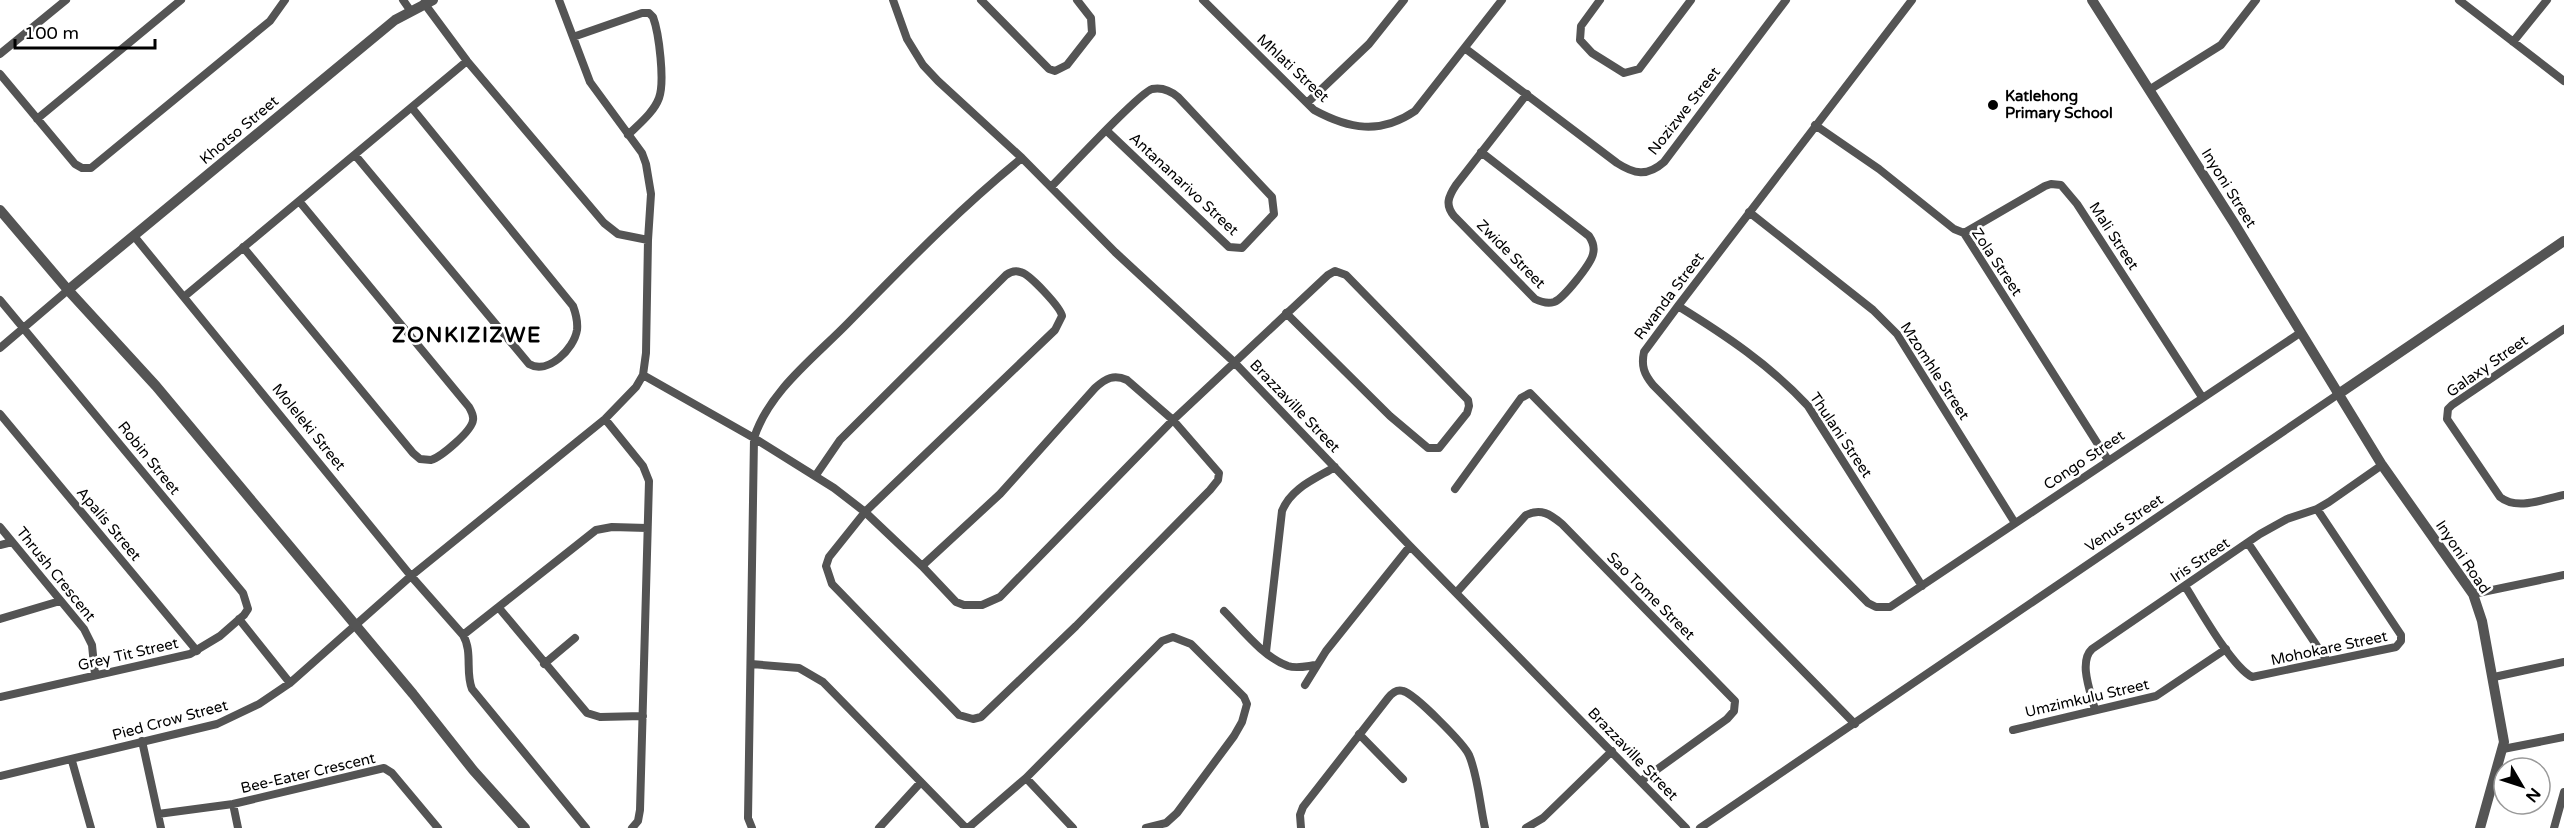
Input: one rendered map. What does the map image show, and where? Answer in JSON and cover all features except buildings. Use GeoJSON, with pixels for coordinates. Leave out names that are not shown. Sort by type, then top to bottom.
{"type":"FeatureCollection","features":[{"type":"Feature","properties":{"kind":"street"},"geometry":{"type":"LineString","coordinates":[[0,54],[66,0]]}},
{"type":"Feature","properties":{"kind":"street"},"geometry":{"type":"LineString","coordinates":[[37,119],[181,0]]}},
{"type":"Feature","properties":{"kind":"street"},"geometry":{"type":"LineString","coordinates":[[0,74],[75,164],[82,168],[91,168],[270,21],[285,0]]}},
{"type":"Feature","properties":{"kind":"street"},"geometry":{"type":"LineString","coordinates":[[404,0],[410,10]]}},
{"type":"Feature","properties":{"kind":"street"},"geometry":{"type":"LineString","coordinates":[[559,0],[590,82],[642,153],[650,183],[646,353],[643,375],[816,475],[865,512],[956,602],[964,605],[982,605],[1000,597],[1173,420],[1286,313],[1335,271],[1341,272],[1468,400],[1467,412],[1439,448],[1428,447],[1390,416],[1286,313]]}},
{"type":"Feature","properties":{"kind":"street","name":"Brazzaville Street"},"geometry":{"type":"LineString","coordinates":[[893,0],[900,25],[923,65],[1022,158],[1115,252],[1234,362],[1686,828]]}},
{"type":"Feature","properties":{"kind":"street"},"geometry":{"type":"LineString","coordinates":[[981,0],[1049,69],[1055,70],[1067,65],[1092,33],[1089,12],[1077,0]]}},
{"type":"Feature","properties":{"kind":"street","name":"Mhlati Street"},"geometry":{"type":"LineString","coordinates":[[1203,0],[1307,104],[1336,122],[1358,127],[1397,121],[1418,108],[1502,0]]}},
{"type":"Feature","properties":{"kind":"street"},"geometry":{"type":"LineString","coordinates":[[1307,104],[1369,45],[1404,0]]}},
{"type":"Feature","properties":{"kind":"street"},"geometry":{"type":"LineString","coordinates":[[1600,0],[1581,26],[1580,40],[1592,53],[1624,73],[1639,69],[1691,0]]}},
{"type":"Feature","properties":{"kind":"street","name":"Nozizwe Street"},"geometry":{"type":"LineString","coordinates":[[1466,48],[1617,163],[1633,173],[1650,172],[1664,162],[1786,0]]}},
{"type":"Feature","properties":{"kind":"street","name":"Rwanda Street"},"geometry":{"type":"LineString","coordinates":[[1882,608],[1868,603],[1647,377],[1643,368],[1644,352],[1815,124],[1912,0]]}},
{"type":"Feature","properties":{"kind":"street","name":"Inyoni Street"},"geometry":{"type":"LineString","coordinates":[[2092,0],[2234,223],[2337,395]]}},
{"type":"Feature","properties":{"kind":"street"},"geometry":{"type":"LineString","coordinates":[[2149,90],[2221,45],[2256,0]]}},
{"type":"Feature","properties":{"kind":"street"},"geometry":{"type":"LineString","coordinates":[[2458,0],[2564,81]]}},
{"type":"Feature","properties":{"kind":"street"},"geometry":{"type":"LineString","coordinates":[[2513,42],[2547,0]]}},
{"type":"Feature","properties":{"kind":"street"},"geometry":{"type":"LineString","coordinates":[[428,2],[467,61],[608,228],[622,235],[648,240]]}},
{"type":"Feature","properties":{"kind":"street","name":"Khotso Street"},"geometry":{"type":"LineString","coordinates":[[68,290],[395,20],[428,2]]}},
{"type":"Feature","properties":{"kind":"street"},"geometry":{"type":"LineString","coordinates":[[573,37],[642,13],[649,13],[653,17],[661,71],[660,97],[654,107],[628,135]]}},
{"type":"Feature","properties":{"kind":"street"},"geometry":{"type":"LineString","coordinates":[[185,296],[467,61]]}},
{"type":"Feature","properties":{"kind":"street","name":"Antananarivo Street"},"geometry":{"type":"LineString","coordinates":[[1051,187],[1107,131],[1148,91],[1157,89],[1169,91],[1178,97],[1272,197],[1274,214],[1242,248],[1229,247],[1107,131]]}},
{"type":"Feature","properties":{"kind":"street","name":"Zwide Street"},"geometry":{"type":"LineString","coordinates":[[1481,153],[1589,236],[1592,242],[1592,259],[1567,291],[1555,302],[1542,302],[1535,299],[1449,210],[1448,201],[1451,193],[1481,153],[1527,94]]}},
{"type":"Feature","properties":{"kind":"street"},"geometry":{"type":"LineString","coordinates":[[355,155],[529,364],[536,368],[543,368],[564,354],[573,342],[577,329],[573,306],[412,108]]}},
{"type":"Feature","properties":{"kind":"street","name":"Zola Street"},"geometry":{"type":"LineString","coordinates":[[1815,124],[1879,169],[1954,229],[1964,233],[2108,460]]}},
{"type":"Feature","properties":{"kind":"street"},"geometry":{"type":"LineString","coordinates":[[752,828],[748,818],[752,664],[753,438],[765,411],[786,385],[939,230],[1022,158]]}},
{"type":"Feature","properties":{"kind":"street","name":"Mali Street"},"geometry":{"type":"LineString","coordinates":[[1964,233],[2045,186],[2061,185],[2077,204],[2202,397]]}},
{"type":"Feature","properties":{"kind":"street"},"geometry":{"type":"LineString","coordinates":[[243,247],[413,453],[420,459],[431,460],[443,453],[472,425],[472,413],[298,201]]}},
{"type":"Feature","properties":{"kind":"street"},"geometry":{"type":"LineString","coordinates":[[0,210],[68,290],[156,386],[355,624],[472,770],[525,828]]}},
{"type":"Feature","properties":{"kind":"street","name":"Mzomhle Street"},"geometry":{"type":"LineString","coordinates":[[1749,212],[1864,302],[1897,334],[2015,523]]}},
{"type":"Feature","properties":{"kind":"street","name":"Moleleki Street"},"geometry":{"type":"LineString","coordinates":[[134,236],[411,576],[463,635]]}},
{"type":"Feature","properties":{"kind":"street","name":"Venus Street"},"geometry":{"type":"LineString","coordinates":[[1700,828],[2564,241]]}},
{"type":"Feature","properties":{"kind":"street"},"geometry":{"type":"LineString","coordinates":[[816,475],[847,432],[1002,278],[1013,272],[1024,273],[1059,308],[1062,316],[1058,326],[865,512],[829,557],[826,566],[829,578],[840,592],[959,715],[966,719],[977,718],[1076,626],[1216,483],[1219,473],[1173,420],[1127,380],[1121,377],[1109,377],[1095,388],[1000,494],[922,566]]}},
{"type":"Feature","properties":{"kind":"street"},"geometry":{"type":"LineString","coordinates":[[0,348],[68,290]]}},
{"type":"Feature","properties":{"kind":"street","name":"Robin Street"},"geometry":{"type":"LineString","coordinates":[[0,300],[243,593],[248,609]]}},
{"type":"Feature","properties":{"kind":"street","name":"Thulani Street"},"geometry":{"type":"LineString","coordinates":[[1678,306],[1743,348],[1808,406],[1922,586]]}},
{"type":"Feature","properties":{"kind":"street","name":"Galaxy Street"},"geometry":{"type":"LineString","coordinates":[[2564,329],[2452,405],[2447,419],[2500,497],[2506,502],[2517,505],[2564,495]]}},
{"type":"Feature","properties":{"kind":"street","name":"Congo Street"},"geometry":{"type":"LineString","coordinates":[[1882,608],[1890,607],[1922,586],[2300,333]]}},
{"type":"Feature","properties":{"kind":"street","name":"Pied Crow Street"},"geometry":{"type":"LineString","coordinates":[[0,777],[226,721],[259,704],[290,683],[411,576],[605,419],[629,396],[643,375]]}},
{"type":"Feature","properties":{"kind":"street"},"geometry":{"type":"LineString","coordinates":[[1455,489],[1521,398],[1530,393],[1854,724]]}},
{"type":"Feature","properties":{"kind":"street","name":"Inyoni Road"},"geometry":{"type":"LineString","coordinates":[[2337,395],[2382,465],[2473,594],[2482,621],[2504,737],[2503,749],[2480,828]]}},
{"type":"Feature","properties":{"kind":"street","name":"Apalis Street"},"geometry":{"type":"LineString","coordinates":[[0,414],[197,651]]}},
{"type":"Feature","properties":{"kind":"street"},"geometry":{"type":"LineString","coordinates":[[605,419],[646,471],[649,481],[640,810],[638,821],[632,828]]}},
{"type":"Feature","properties":{"kind":"street","name":"Iris Street"},"geometry":{"type":"LineString","coordinates":[[2095,710],[2085,663],[2088,652],[2248,543],[2287,519],[2317,509],[2382,465]]}},
{"type":"Feature","properties":{"kind":"street"},"geometry":{"type":"LineString","coordinates":[[1266,652],[1282,511],[1287,499],[1294,491],[1335,468]]}},
{"type":"Feature","properties":{"kind":"street","name":"Mohokare Street"},"geometry":{"type":"LineString","coordinates":[[2185,586],[2226,649],[2252,677],[2396,647],[2401,638],[2317,509]]}},
{"type":"Feature","properties":{"kind":"street","name":"Sao Tome Street"},"geometry":{"type":"LineString","coordinates":[[1456,593],[1526,515],[1533,511],[1548,513],[1562,524],[1736,702],[1734,711],[1727,719],[1641,781]]}},
{"type":"Feature","properties":{"kind":"street","name":"Thrush Crescent"},"geometry":{"type":"LineString","coordinates":[[0,527],[79,622],[90,640],[95,675]]}},
{"type":"Feature","properties":{"kind":"street"},"geometry":{"type":"LineString","coordinates":[[586,828],[472,689],[469,681],[468,643],[463,635],[596,530],[612,527],[647,528]]}},
{"type":"Feature","properties":{"kind":"street"},"geometry":{"type":"LineString","coordinates":[[0,545],[12,542]]}},
{"type":"Feature","properties":{"kind":"street"},"geometry":{"type":"LineString","coordinates":[[2248,543],[2327,661]]}},
{"type":"Feature","properties":{"kind":"street"},"geometry":{"type":"LineString","coordinates":[[1305,685],[1316,665],[1410,546]]}},
{"type":"Feature","properties":{"kind":"street"},"geometry":{"type":"LineString","coordinates":[[2473,594],[2564,575]]}},
{"type":"Feature","properties":{"kind":"street"},"geometry":{"type":"LineString","coordinates":[[0,618],[60,601]]}},
{"type":"Feature","properties":{"kind":"street"},"geometry":{"type":"LineString","coordinates":[[499,608],[587,713],[600,717],[643,716]]}},
{"type":"Feature","properties":{"kind":"street","name":"Grey Tit Street"},"geometry":{"type":"LineString","coordinates":[[0,697],[197,651],[239,620],[248,609]]}},
{"type":"Feature","properties":{"kind":"street"},"geometry":{"type":"LineString","coordinates":[[1224,610],[1266,652],[1288,666],[1316,665]]}},
{"type":"Feature","properties":{"kind":"street"},"geometry":{"type":"LineString","coordinates":[[239,620],[290,683]]}},
{"type":"Feature","properties":{"kind":"street"},"geometry":{"type":"LineString","coordinates":[[752,664],[799,668],[819,679],[967,828],[1026,778],[1162,641],[1173,637],[1182,639],[1191,644],[1244,697],[1246,710],[1234,736],[1177,813],[1166,823],[1146,828]]}},
{"type":"Feature","properties":{"kind":"street"},"geometry":{"type":"LineString","coordinates":[[544,664],[575,638]]}},
{"type":"Feature","properties":{"kind":"street","name":"Umzimkulu Street"},"geometry":{"type":"LineString","coordinates":[[2013,730],[2156,696],[2226,649]]}},
{"type":"Feature","properties":{"kind":"street"},"geometry":{"type":"LineString","coordinates":[[2494,677],[2564,662]]}},
{"type":"Feature","properties":{"kind":"street"},"geometry":{"type":"LineString","coordinates":[[1301,828],[1300,815],[1303,807],[1393,692],[1400,690],[1412,695],[1461,743],[1469,756],[1485,828]]}},
{"type":"Feature","properties":{"kind":"street"},"geometry":{"type":"LineString","coordinates":[[1359,734],[1403,779]]}},
{"type":"Feature","properties":{"kind":"street"},"geometry":{"type":"LineString","coordinates":[[2503,749],[2564,737]]}},
{"type":"Feature","properties":{"kind":"street"},"geometry":{"type":"LineString","coordinates":[[142,741],[161,828]]}},
{"type":"Feature","properties":{"kind":"street"},"geometry":{"type":"LineString","coordinates":[[1526,828],[1543,818],[1612,751]]}},
{"type":"Feature","properties":{"kind":"street"},"geometry":{"type":"LineString","coordinates":[[72,761],[91,828]]}},
{"type":"Feature","properties":{"kind":"street","name":"Bee-Eater Crescent"},"geometry":{"type":"LineString","coordinates":[[158,814],[233,804],[386,768],[438,828]]}},
{"type":"Feature","properties":{"kind":"street"},"geometry":{"type":"LineString","coordinates":[[1026,778],[1073,828]]}},
{"type":"Feature","properties":{"kind":"street"},"geometry":{"type":"LineString","coordinates":[[879,828],[921,782]]}},
{"type":"Feature","properties":{"kind":"street"},"geometry":{"type":"LineString","coordinates":[[2554,828],[2564,792]]}},
{"type":"Feature","properties":{"kind":"street"},"geometry":{"type":"LineString","coordinates":[[233,804],[238,828]]}},
{"type":"Feature","properties":{"kind":"place","name":"Katlehong Primary School"},"geometry":{"type":"Point","coordinates":[1993,105]}},
{"type":"Feature","properties":{"kind":"district","name":"ZONKIZIZWE"},"geometry":{"type":"Point","coordinates":[467,335]}}]}
